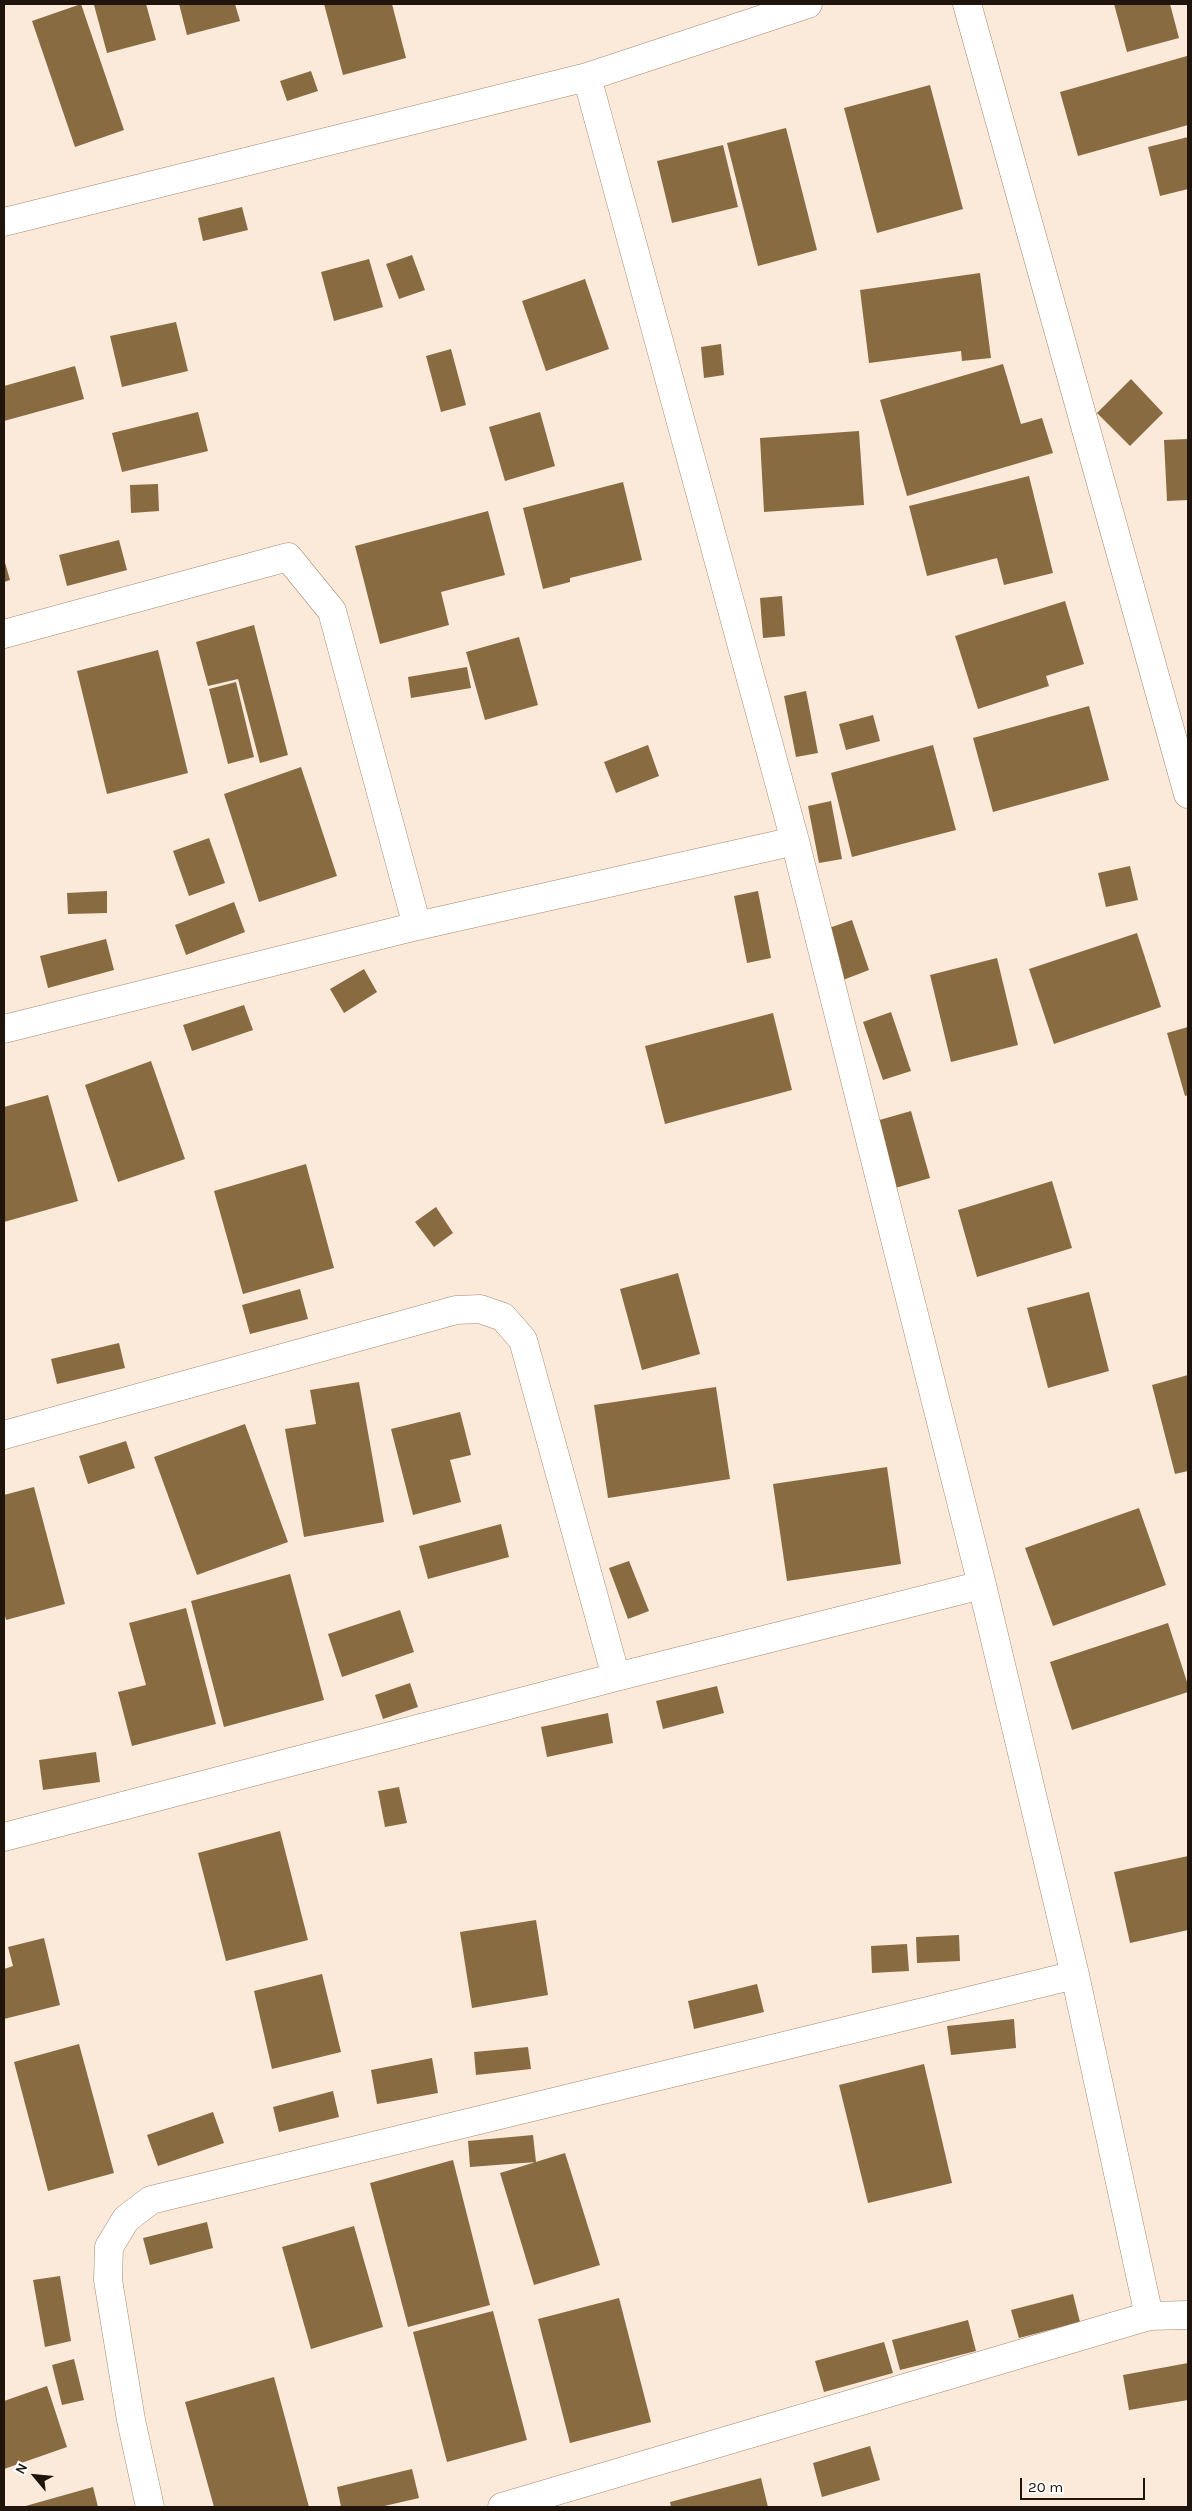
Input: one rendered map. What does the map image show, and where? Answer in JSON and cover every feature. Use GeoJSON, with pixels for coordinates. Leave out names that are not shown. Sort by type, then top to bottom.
{"type":"FeatureCollection","features":[{"type":"Feature","properties":{"kind":"street"},"geometry":{"type":"LineString","coordinates":[[4,222],[587,77],[808,4]]}},
{"type":"Feature","properties":{"kind":"street"},"geometry":{"type":"LineString","coordinates":[[967,4],[1188,794]]}},
{"type":"Feature","properties":{"kind":"street"},"geometry":{"type":"LineString","coordinates":[[587,77],[795,841],[982,1585],[1075,1975],[1150,2316]]}},
{"type":"Feature","properties":{"kind":"street"},"geometry":{"type":"LineString","coordinates":[[4,634],[288,557],[332,611],[417,926]]}},
{"type":"Feature","properties":{"kind":"street"},"geometry":{"type":"LineString","coordinates":[[4,1029],[417,926],[795,841]]}},
{"type":"Feature","properties":{"kind":"street"},"geometry":{"type":"LineString","coordinates":[[4,1434],[456,1310],[480,1309],[503,1317],[523,1340],[616,1677]]}},
{"type":"Feature","properties":{"kind":"street"},"geometry":{"type":"LineString","coordinates":[[4,1837],[616,1677],[982,1585]]}},
{"type":"Feature","properties":{"kind":"street"},"geometry":{"type":"LineString","coordinates":[[150,2507],[131,2420],[108,2280],[109,2247],[126,2218],[151,2200],[1075,1975]]}},
{"type":"Feature","properties":{"kind":"street"},"geometry":{"type":"LineString","coordinates":[[502,2507],[1150,2316],[1188,2315]]}},
{"type":"Feature","properties":{"kind":"building"},"geometry":{"type":"Polygon","coordinates":[[[81,4],[124,130],[75,147],[32,21],[81,4]]]}},
{"type":"Feature","properties":{"kind":"building"},"geometry":{"type":"Polygon","coordinates":[[[146,4],[156,40],[107,53],[94,5],[146,4]]]}},
{"type":"Feature","properties":{"kind":"building"},"geometry":{"type":"Polygon","coordinates":[[[179,4],[235,4],[240,21],[187,35],[179,4]]]}},
{"type":"Feature","properties":{"kind":"building"},"geometry":{"type":"Polygon","coordinates":[[[324,4],[392,4],[406,58],[343,75],[324,4]]]}},
{"type":"Feature","properties":{"kind":"building"},"geometry":{"type":"Polygon","coordinates":[[[1114,4],[1170,4],[1179,38],[1127,52],[1114,4]]]}},
{"type":"Feature","properties":{"kind":"building"},"geometry":{"type":"Polygon","coordinates":[[[1187,56],[1188,125],[1078,156],[1060,92],[1187,56]]]}},
{"type":"Feature","properties":{"kind":"building"},"geometry":{"type":"Polygon","coordinates":[[[311,71],[318,91],[287,101],[280,81],[311,71]]]}},
{"type":"Feature","properties":{"kind":"building"},"geometry":{"type":"Polygon","coordinates":[[[930,85],[963,209],[877,233],[844,108],[930,85]]]}},
{"type":"Feature","properties":{"kind":"building"},"geometry":{"type":"Polygon","coordinates":[[[786,128],[817,250],[758,266],[727,143],[786,128]]]}},
{"type":"Feature","properties":{"kind":"building"},"geometry":{"type":"Polygon","coordinates":[[[1188,137],[1188,189],[1160,196],[1148,147],[1188,137]]]}},
{"type":"Feature","properties":{"kind":"building"},"geometry":{"type":"Polygon","coordinates":[[[723,145],[738,207],[672,223],[657,161],[723,145]]]}},
{"type":"Feature","properties":{"kind":"building"},"geometry":{"type":"Polygon","coordinates":[[[242,207],[248,230],[203,241],[198,218],[242,207]]]}},
{"type":"Feature","properties":{"kind":"building"},"geometry":{"type":"Polygon","coordinates":[[[412,255],[425,290],[399,299],[386,264],[412,255]]]}},
{"type":"Feature","properties":{"kind":"building"},"geometry":{"type":"Polygon","coordinates":[[[369,259],[383,307],[334,321],[321,272],[369,259]]]}},
{"type":"Feature","properties":{"kind":"building"},"geometry":{"type":"Polygon","coordinates":[[[980,273],[991,358],[962,361],[961,351],[869,363],[860,290],[980,273]]]}},
{"type":"Feature","properties":{"kind":"building"},"geometry":{"type":"Polygon","coordinates":[[[585,279],[609,349],[546,371],[522,301],[585,279]]]}},
{"type":"Feature","properties":{"kind":"building"},"geometry":{"type":"Polygon","coordinates":[[[176,322],[188,371],[122,387],[110,336],[176,322]]]}},
{"type":"Feature","properties":{"kind":"building"},"geometry":{"type":"Polygon","coordinates":[[[721,344],[724,375],[704,378],[701,347],[721,344]]]}},
{"type":"Feature","properties":{"kind":"building"},"geometry":{"type":"Polygon","coordinates":[[[451,349],[466,405],[441,412],[426,356],[451,349]]]}},
{"type":"Feature","properties":{"kind":"building"},"geometry":{"type":"Polygon","coordinates":[[[1003,364],[1021,424],[1042,418],[1053,453],[907,496],[880,400],[1003,364]]]}},
{"type":"Feature","properties":{"kind":"building"},"geometry":{"type":"Polygon","coordinates":[[[75,366],[84,399],[4,421],[4,386],[75,366]]]}},
{"type":"Feature","properties":{"kind":"building"},"geometry":{"type":"Polygon","coordinates":[[[1131,379],[1163,413],[1130,446],[1097,413],[1131,379]]]}},
{"type":"Feature","properties":{"kind":"building"},"geometry":{"type":"Polygon","coordinates":[[[198,412],[208,451],[122,472],[112,433],[198,412]]]}},
{"type":"Feature","properties":{"kind":"building"},"geometry":{"type":"Polygon","coordinates":[[[540,412],[555,466],[505,481],[489,427],[540,412]]]}},
{"type":"Feature","properties":{"kind":"building"},"geometry":{"type":"Polygon","coordinates":[[[859,431],[864,505],[764,512],[760,438],[859,431]]]}},
{"type":"Feature","properties":{"kind":"building"},"geometry":{"type":"Polygon","coordinates":[[[1188,439],[1188,500],[1167,501],[1164,440],[1188,439]]]}},
{"type":"Feature","properties":{"kind":"building"},"geometry":{"type":"Polygon","coordinates":[[[1029,476],[1053,573],[1004,585],[997,558],[927,576],[909,506],[1029,476]]]}},
{"type":"Feature","properties":{"kind":"building"},"geometry":{"type":"Polygon","coordinates":[[[623,482],[642,560],[570,578],[570,582],[543,589],[523,508],[623,482]]]}},
{"type":"Feature","properties":{"kind":"building"},"geometry":{"type":"Polygon","coordinates":[[[158,484],[159,511],[131,513],[130,485],[158,484]]]}},
{"type":"Feature","properties":{"kind":"building"},"geometry":{"type":"Polygon","coordinates":[[[488,511],[505,575],[441,592],[449,625],[380,644],[355,546],[488,511]]]}},
{"type":"Feature","properties":{"kind":"building"},"geometry":{"type":"Polygon","coordinates":[[[119,540],[127,570],[67,586],[59,555],[119,540]]]}},
{"type":"Feature","properties":{"kind":"building"},"geometry":{"type":"Polygon","coordinates":[[[4,559],[10,580],[4,582],[4,559]]]}},
{"type":"Feature","properties":{"kind":"building"},"geometry":{"type":"Polygon","coordinates":[[[782,596],[785,636],[763,638],[760,598],[782,596]]]}},
{"type":"Feature","properties":{"kind":"building"},"geometry":{"type":"Polygon","coordinates":[[[1065,601],[1084,664],[1046,676],[1049,686],[978,709],[955,636],[1065,601]]]}},
{"type":"Feature","properties":{"kind":"building"},"geometry":{"type":"Polygon","coordinates":[[[254,625],[288,755],[260,763],[238,679],[208,686],[196,642],[254,625]]]}},
{"type":"Feature","properties":{"kind":"building"},"geometry":{"type":"Polygon","coordinates":[[[519,637],[538,705],[485,720],[466,652],[519,637]]]}},
{"type":"Feature","properties":{"kind":"building"},"geometry":{"type":"Polygon","coordinates":[[[158,650],[188,773],[107,794],[77,671],[158,650]]]}},
{"type":"Feature","properties":{"kind":"building"},"geometry":{"type":"Polygon","coordinates":[[[467,667],[471,688],[411,698],[408,677],[467,667]]]}},
{"type":"Feature","properties":{"kind":"building"},"geometry":{"type":"Polygon","coordinates":[[[236,682],[254,757],[228,764],[209,689],[236,682]]]}},
{"type":"Feature","properties":{"kind":"building"},"geometry":{"type":"Polygon","coordinates":[[[806,691],[818,753],[796,757],[784,696],[806,691]]]}},
{"type":"Feature","properties":{"kind":"building"},"geometry":{"type":"Polygon","coordinates":[[[1089,706],[1109,780],[993,812],[973,738],[1089,706]]]}},
{"type":"Feature","properties":{"kind":"building"},"geometry":{"type":"Polygon","coordinates":[[[873,715],[880,741],[846,750],[839,724],[873,715]]]}},
{"type":"Feature","properties":{"kind":"building"},"geometry":{"type":"Polygon","coordinates":[[[648,745],[659,776],[616,793],[604,762],[648,745]]]}},
{"type":"Feature","properties":{"kind":"building"},"geometry":{"type":"Polygon","coordinates":[[[933,745],[956,830],[852,857],[831,773],[933,745]]]}},
{"type":"Feature","properties":{"kind":"building"},"geometry":{"type":"Polygon","coordinates":[[[301,767],[337,876],[259,902],[224,794],[301,767]]]}},
{"type":"Feature","properties":{"kind":"building"},"geometry":{"type":"Polygon","coordinates":[[[831,801],[842,859],[819,863],[808,806],[831,801]]]}},
{"type":"Feature","properties":{"kind":"building"},"geometry":{"type":"Polygon","coordinates":[[[209,838],[225,883],[189,896],[173,851],[209,838]]]}},
{"type":"Feature","properties":{"kind":"building"},"geometry":{"type":"Polygon","coordinates":[[[1130,866],[1138,900],[1106,907],[1098,873],[1130,866]]]}},
{"type":"Feature","properties":{"kind":"building"},"geometry":{"type":"Polygon","coordinates":[[[107,891],[107,913],[68,914],[67,893],[107,891]]]}},
{"type":"Feature","properties":{"kind":"building"},"geometry":{"type":"Polygon","coordinates":[[[758,891],[771,958],[747,963],[734,896],[758,891]]]}},
{"type":"Feature","properties":{"kind":"building"},"geometry":{"type":"Polygon","coordinates":[[[234,902],[245,932],[186,955],[175,925],[234,902]]]}},
{"type":"Feature","properties":{"kind":"building"},"geometry":{"type":"Polygon","coordinates":[[[852,920],[869,970],[843,980],[826,929],[852,920]]]}},
{"type":"Feature","properties":{"kind":"building"},"geometry":{"type":"Polygon","coordinates":[[[1137,933],[1161,1007],[1054,1044],[1029,969],[1137,933]]]}},
{"type":"Feature","properties":{"kind":"building"},"geometry":{"type":"Polygon","coordinates":[[[106,939],[114,970],[48,988],[40,956],[106,939]]]}},
{"type":"Feature","properties":{"kind":"building"},"geometry":{"type":"Polygon","coordinates":[[[997,958],[1018,1045],[951,1062],[930,975],[997,958]]]}},
{"type":"Feature","properties":{"kind":"building"},"geometry":{"type":"Polygon","coordinates":[[[364,969],[377,992],[344,1013],[330,989],[364,969]]]}},
{"type":"Feature","properties":{"kind":"building"},"geometry":{"type":"Polygon","coordinates":[[[244,1005],[253,1030],[192,1051],[183,1025],[244,1005]]]}},
{"type":"Feature","properties":{"kind":"building"},"geometry":{"type":"Polygon","coordinates":[[[891,1012],[911,1071],[883,1080],[863,1022],[891,1012]]]}},
{"type":"Feature","properties":{"kind":"building"},"geometry":{"type":"Polygon","coordinates":[[[773,1013],[792,1090],[665,1124],[645,1046],[773,1013]]]}},
{"type":"Feature","properties":{"kind":"building"},"geometry":{"type":"Polygon","coordinates":[[[1188,1027],[1188,1095],[1185,1096],[1167,1033],[1188,1027]]]}},
{"type":"Feature","properties":{"kind":"building"},"geometry":{"type":"Polygon","coordinates":[[[151,1061],[185,1159],[118,1182],[85,1085],[151,1061]]]}},
{"type":"Feature","properties":{"kind":"building"},"geometry":{"type":"Polygon","coordinates":[[[48,1095],[78,1201],[4,1222],[4,1107],[48,1095]]]}},
{"type":"Feature","properties":{"kind":"building"},"geometry":{"type":"Polygon","coordinates":[[[911,1111],[930,1178],[895,1188],[876,1121],[911,1111]]]}},
{"type":"Feature","properties":{"kind":"building"},"geometry":{"type":"Polygon","coordinates":[[[306,1164],[334,1268],[243,1294],[214,1191],[306,1164]]]}},
{"type":"Feature","properties":{"kind":"building"},"geometry":{"type":"Polygon","coordinates":[[[1052,1181],[1072,1248],[977,1277],[958,1210],[1052,1181]]]}},
{"type":"Feature","properties":{"kind":"building"},"geometry":{"type":"Polygon","coordinates":[[[436,1207],[453,1233],[434,1247],[415,1222],[436,1207]]]}},
{"type":"Feature","properties":{"kind":"building"},"geometry":{"type":"Polygon","coordinates":[[[678,1273],[700,1354],[642,1370],[620,1289],[678,1273]]]}},
{"type":"Feature","properties":{"kind":"building"},"geometry":{"type":"Polygon","coordinates":[[[300,1289],[308,1319],[250,1334],[242,1305],[300,1289]]]}},
{"type":"Feature","properties":{"kind":"building"},"geometry":{"type":"Polygon","coordinates":[[[1089,1292],[1109,1371],[1048,1388],[1027,1308],[1089,1292]]]}},
{"type":"Feature","properties":{"kind":"building"},"geometry":{"type":"Polygon","coordinates":[[[119,1343],[125,1368],[57,1384],[51,1359],[119,1343]]]}},
{"type":"Feature","properties":{"kind":"building"},"geometry":{"type":"Polygon","coordinates":[[[1188,1375],[1188,1471],[1175,1474],[1152,1385],[1188,1375]]]}},
{"type":"Feature","properties":{"kind":"building"},"geometry":{"type":"Polygon","coordinates":[[[359,1382],[384,1522],[304,1537],[285,1429],[316,1424],[310,1390],[359,1382]]]}},
{"type":"Feature","properties":{"kind":"building"},"geometry":{"type":"Polygon","coordinates":[[[716,1387],[730,1479],[608,1498],[594,1405],[716,1387]]]}},
{"type":"Feature","properties":{"kind":"building"},"geometry":{"type":"Polygon","coordinates":[[[460,1412],[471,1455],[450,1460],[461,1502],[413,1515],[391,1429],[460,1412]]]}},
{"type":"Feature","properties":{"kind":"building"},"geometry":{"type":"Polygon","coordinates":[[[245,1424],[288,1542],[197,1575],[154,1457],[245,1424]]]}},
{"type":"Feature","properties":{"kind":"building"},"geometry":{"type":"Polygon","coordinates":[[[126,1441],[135,1468],[88,1484],[79,1456],[126,1441]]]}},
{"type":"Feature","properties":{"kind":"building"},"geometry":{"type":"Polygon","coordinates":[[[887,1467],[901,1564],[787,1581],[773,1484],[887,1467]]]}},
{"type":"Feature","properties":{"kind":"building"},"geometry":{"type":"Polygon","coordinates":[[[34,1487],[65,1604],[6,1620],[4,1612],[4,1495],[34,1487]]]}},
{"type":"Feature","properties":{"kind":"building"},"geometry":{"type":"Polygon","coordinates":[[[1139,1508],[1166,1585],[1053,1626],[1025,1548],[1139,1508]]]}},
{"type":"Feature","properties":{"kind":"building"},"geometry":{"type":"Polygon","coordinates":[[[501,1524],[509,1557],[428,1579],[419,1546],[501,1524]]]}},
{"type":"Feature","properties":{"kind":"building"},"geometry":{"type":"Polygon","coordinates":[[[629,1561],[649,1611],[628,1619],[609,1568],[629,1561]]]}},
{"type":"Feature","properties":{"kind":"building"},"geometry":{"type":"Polygon","coordinates":[[[290,1574],[324,1700],[224,1727],[191,1601],[290,1574]]]}},
{"type":"Feature","properties":{"kind":"building"},"geometry":{"type":"Polygon","coordinates":[[[186,1608],[216,1724],[132,1746],[118,1692],[146,1685],[129,1623],[186,1608]]]}},
{"type":"Feature","properties":{"kind":"building"},"geometry":{"type":"Polygon","coordinates":[[[400,1610],[414,1652],[342,1677],[328,1634],[400,1610]]]}},
{"type":"Feature","properties":{"kind":"building"},"geometry":{"type":"Polygon","coordinates":[[[1168,1623],[1188,1685],[1188,1692],[1072,1730],[1050,1662],[1168,1623]]]}},
{"type":"Feature","properties":{"kind":"building"},"geometry":{"type":"Polygon","coordinates":[[[410,1683],[418,1707],[383,1719],[375,1695],[410,1683]]]}},
{"type":"Feature","properties":{"kind":"building"},"geometry":{"type":"Polygon","coordinates":[[[717,1686],[724,1713],[663,1729],[656,1701],[717,1686]]]}},
{"type":"Feature","properties":{"kind":"building"},"geometry":{"type":"Polygon","coordinates":[[[608,1713],[613,1743],[547,1757],[541,1727],[608,1713]]]}},
{"type":"Feature","properties":{"kind":"building"},"geometry":{"type":"Polygon","coordinates":[[[96,1752],[100,1782],[43,1790],[39,1760],[96,1752]]]}},
{"type":"Feature","properties":{"kind":"building"},"geometry":{"type":"Polygon","coordinates":[[[399,1787],[407,1823],[385,1827],[378,1791],[399,1787]]]}},
{"type":"Feature","properties":{"kind":"building"},"geometry":{"type":"Polygon","coordinates":[[[280,1831],[308,1940],[226,1961],[198,1853],[280,1831]]]}},
{"type":"Feature","properties":{"kind":"building"},"geometry":{"type":"Polygon","coordinates":[[[1188,1856],[1188,1930],[1130,1943],[1114,1872],[1188,1856]]]}},
{"type":"Feature","properties":{"kind":"building"},"geometry":{"type":"Polygon","coordinates":[[[536,1920],[548,1995],[472,2008],[460,1932],[536,1920]]]}},
{"type":"Feature","properties":{"kind":"building"},"geometry":{"type":"Polygon","coordinates":[[[959,1935],[960,1961],[917,1963],[916,1937],[959,1935]]]}},
{"type":"Feature","properties":{"kind":"building"},"geometry":{"type":"Polygon","coordinates":[[[44,1938],[60,2005],[4,2019],[4,1969],[13,1966],[8,1947],[44,1938]]]}},
{"type":"Feature","properties":{"kind":"building"},"geometry":{"type":"Polygon","coordinates":[[[907,1944],[909,1971],[872,1973],[871,1946],[907,1944]]]}},
{"type":"Feature","properties":{"kind":"building"},"geometry":{"type":"Polygon","coordinates":[[[322,1974],[341,2052],[272,2069],[254,1991],[322,1974]]]}},
{"type":"Feature","properties":{"kind":"building"},"geometry":{"type":"Polygon","coordinates":[[[757,1984],[764,2012],[694,2029],[688,2001],[757,1984]]]}},
{"type":"Feature","properties":{"kind":"building"},"geometry":{"type":"Polygon","coordinates":[[[1014,2019],[1016,2048],[951,2055],[947,2026],[1014,2019]]]}},
{"type":"Feature","properties":{"kind":"building"},"geometry":{"type":"Polygon","coordinates":[[[79,2044],[114,2173],[48,2191],[14,2062],[79,2044]]]}},
{"type":"Feature","properties":{"kind":"building"},"geometry":{"type":"Polygon","coordinates":[[[528,2047],[531,2069],[476,2075],[474,2052],[528,2047]]]}},
{"type":"Feature","properties":{"kind":"building"},"geometry":{"type":"Polygon","coordinates":[[[432,2058],[438,2093],[377,2104],[371,2070],[432,2058]]]}},
{"type":"Feature","properties":{"kind":"building"},"geometry":{"type":"Polygon","coordinates":[[[924,2064],[952,2183],[868,2203],[839,2085],[924,2064]]]}},
{"type":"Feature","properties":{"kind":"building"},"geometry":{"type":"Polygon","coordinates":[[[333,2091],[339,2117],[279,2132],[273,2107],[333,2091]]]}},
{"type":"Feature","properties":{"kind":"building"},"geometry":{"type":"Polygon","coordinates":[[[213,2112],[224,2143],[158,2166],[147,2135],[213,2112]]]}},
{"type":"Feature","properties":{"kind":"building"},"geometry":{"type":"Polygon","coordinates":[[[533,2135],[536,2162],[470,2167],[468,2141],[533,2135]]]}},
{"type":"Feature","properties":{"kind":"building"},"geometry":{"type":"Polygon","coordinates":[[[565,2153],[600,2265],[534,2285],[500,2173],[565,2153]]]}},
{"type":"Feature","properties":{"kind":"building"},"geometry":{"type":"Polygon","coordinates":[[[453,2160],[490,2305],[408,2327],[370,2183],[453,2160]]]}},
{"type":"Feature","properties":{"kind":"building"},"geometry":{"type":"Polygon","coordinates":[[[207,2222],[213,2248],[150,2265],[143,2238],[207,2222]]]}},
{"type":"Feature","properties":{"kind":"building"},"geometry":{"type":"Polygon","coordinates":[[[354,2226],[383,2327],[311,2349],[282,2247],[354,2226]]]}},
{"type":"Feature","properties":{"kind":"building"},"geometry":{"type":"Polygon","coordinates":[[[60,2276],[71,2341],[45,2347],[33,2280],[60,2276]]]}},
{"type":"Feature","properties":{"kind":"building"},"geometry":{"type":"Polygon","coordinates":[[[1073,2294],[1080,2322],[1019,2338],[1011,2310],[1073,2294]]]}},
{"type":"Feature","properties":{"kind":"building"},"geometry":{"type":"Polygon","coordinates":[[[619,2298],[651,2422],[570,2443],[538,2319],[619,2298]]]}},
{"type":"Feature","properties":{"kind":"building"},"geometry":{"type":"Polygon","coordinates":[[[493,2311],[527,2440],[447,2462],[413,2332],[493,2311]]]}},
{"type":"Feature","properties":{"kind":"building"},"geometry":{"type":"Polygon","coordinates":[[[968,2320],[976,2351],[900,2370],[892,2340],[968,2320]]]}},
{"type":"Feature","properties":{"kind":"building"},"geometry":{"type":"Polygon","coordinates":[[[884,2342],[893,2373],[824,2392],[815,2361],[884,2342]]]}},
{"type":"Feature","properties":{"kind":"building"},"geometry":{"type":"Polygon","coordinates":[[[74,2359],[84,2400],[62,2405],[52,2365],[74,2359]]]}},
{"type":"Feature","properties":{"kind":"building"},"geometry":{"type":"Polygon","coordinates":[[[1188,2363],[1188,2400],[1129,2410],[1123,2375],[1188,2363]]]}},
{"type":"Feature","properties":{"kind":"building"},"geometry":{"type":"Polygon","coordinates":[[[274,2377],[309,2507],[214,2507],[185,2402],[274,2377]]]}},
{"type":"Feature","properties":{"kind":"building"},"geometry":{"type":"Polygon","coordinates":[[[47,2386],[67,2447],[4,2469],[4,2401],[47,2386]]]}},
{"type":"Feature","properties":{"kind":"building"},"geometry":{"type":"Polygon","coordinates":[[[870,2446],[880,2480],[822,2497],[813,2463],[870,2446]]]}},
{"type":"Feature","properties":{"kind":"building"},"geometry":{"type":"Polygon","coordinates":[[[412,2469],[419,2498],[380,2507],[341,2507],[337,2487],[412,2469]]]}},
{"type":"Feature","properties":{"kind":"building"},"geometry":{"type":"Polygon","coordinates":[[[761,2478],[768,2507],[671,2507],[670,2502],[761,2478]]]}},
{"type":"Feature","properties":{"kind":"building"},"geometry":{"type":"Polygon","coordinates":[[[93,2487],[98,2507],[22,2507],[93,2487]]]}}]}
